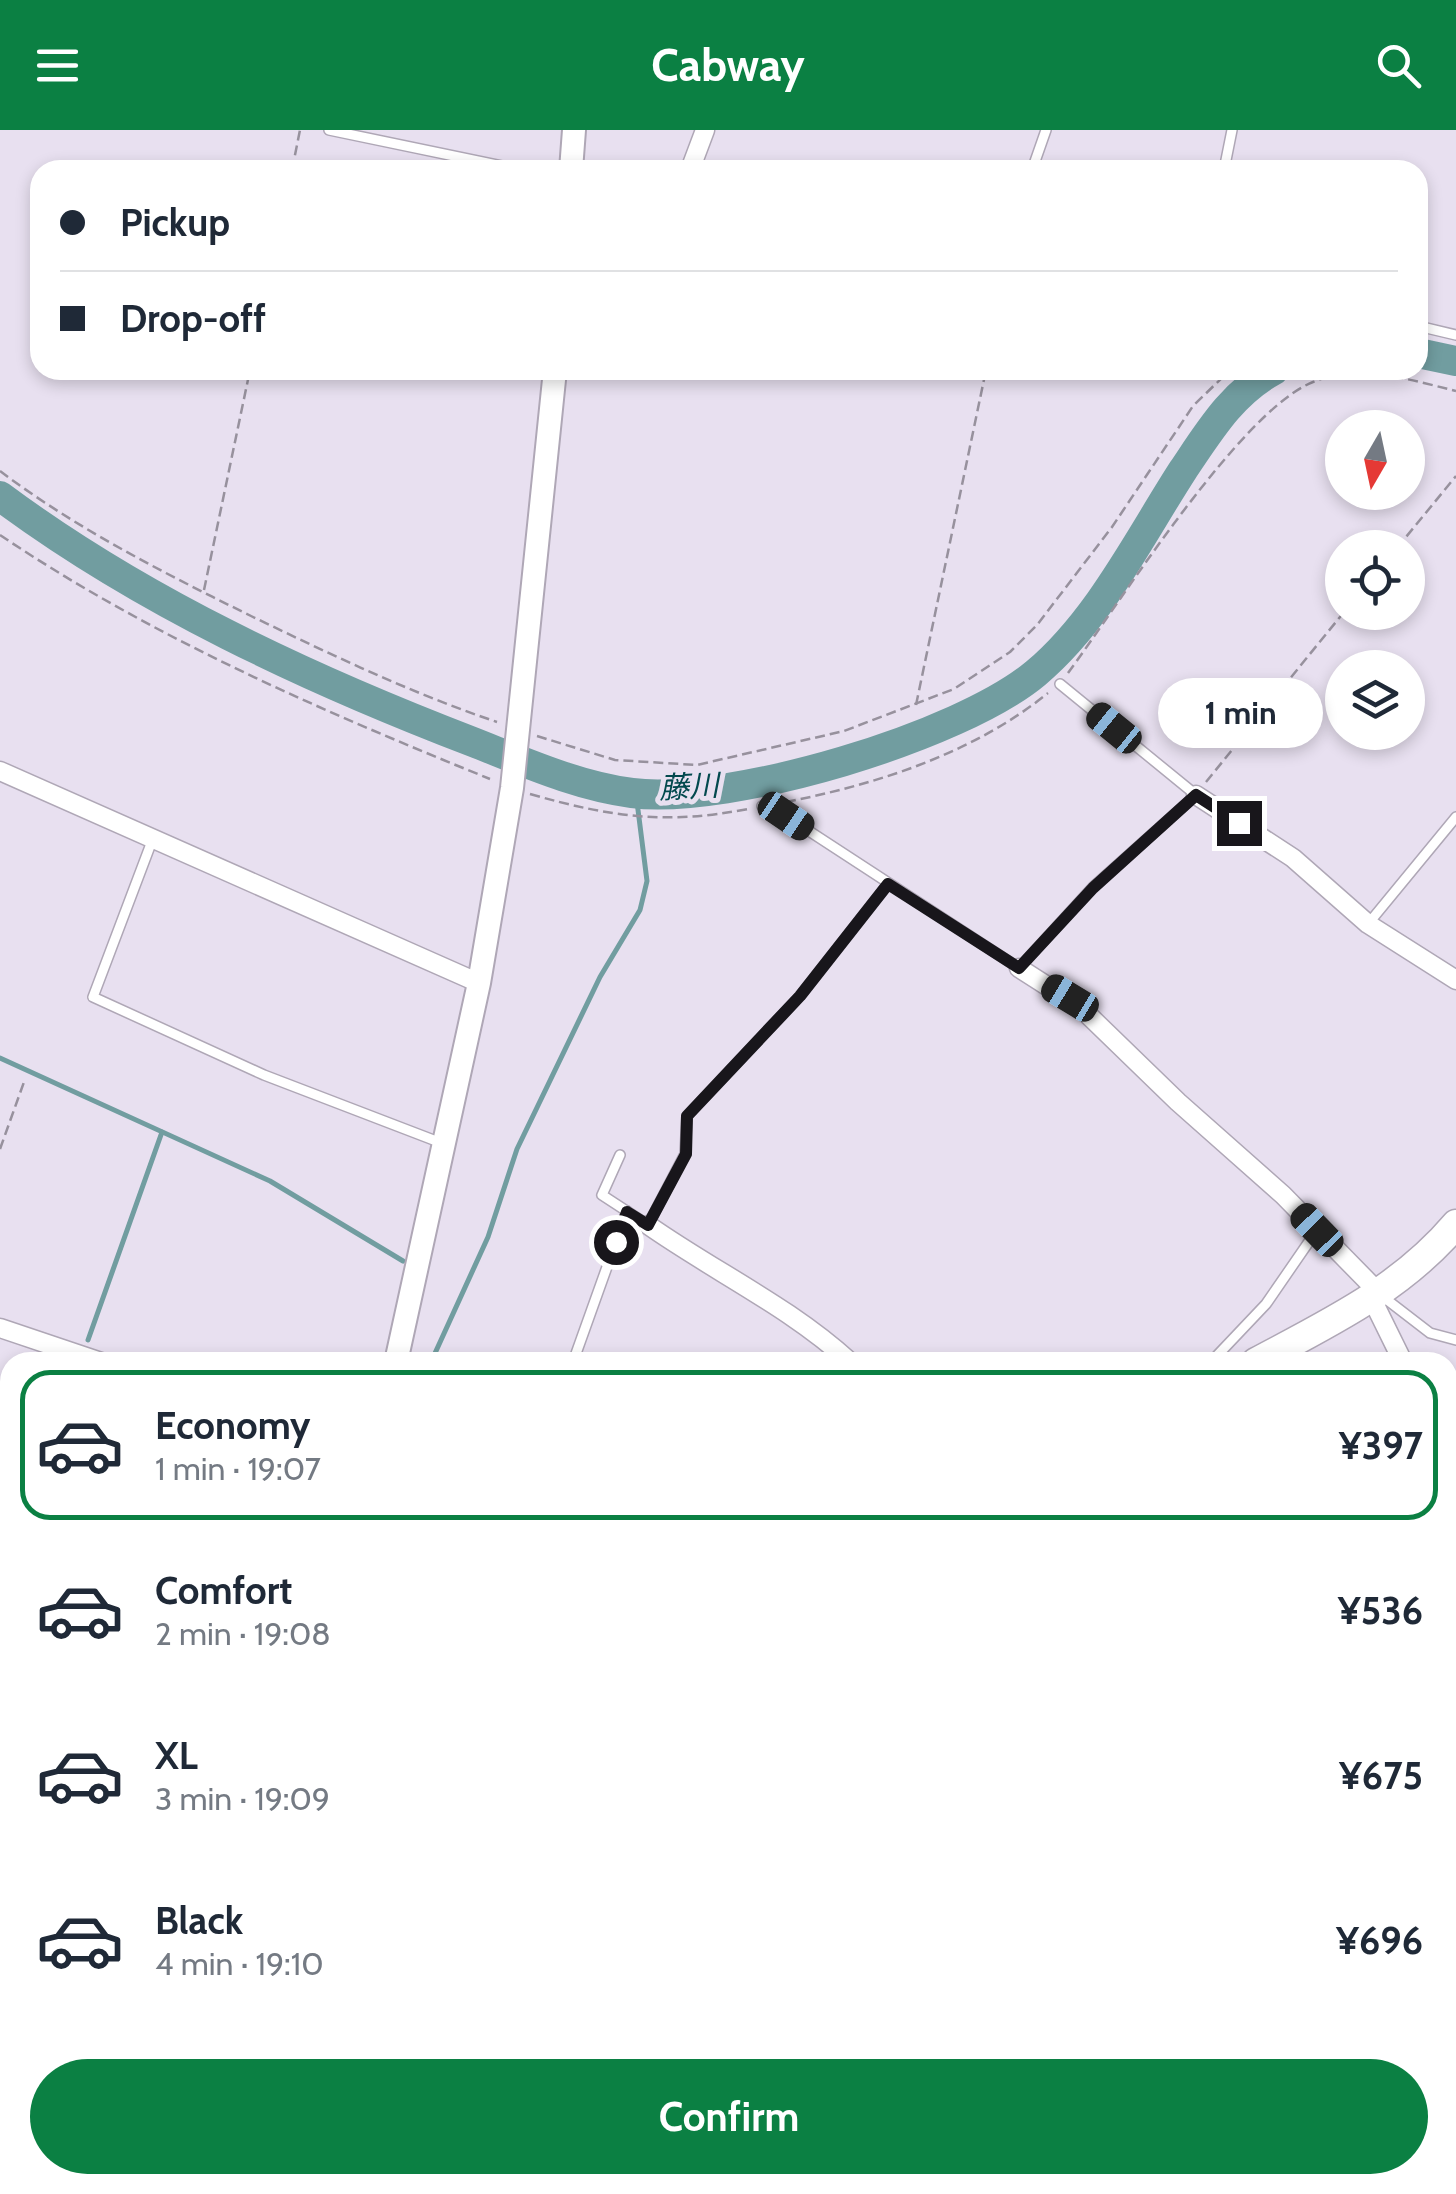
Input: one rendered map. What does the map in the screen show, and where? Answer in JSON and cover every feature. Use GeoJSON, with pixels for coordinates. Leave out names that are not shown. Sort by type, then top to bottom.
{"type":"FeatureCollection","features":[{"type":"Feature","properties":{"kind":"main road"},"geometry":{"type":"LineString","coordinates":[[1274,1352],[1376,1296],[1430,1254],[1456,1224]]}},
{"type":"Feature","properties":{"kind":"street"},"geometry":{"type":"LineString","coordinates":[[572,160],[574,130]]}},
{"type":"Feature","properties":{"kind":"street"},"geometry":{"type":"LineString","coordinates":[[694,160],[705,130]]}},
{"type":"Feature","properties":{"kind":"street"},"geometry":{"type":"LineString","coordinates":[[398,1352],[479,983],[513,786],[554,380]]}},
{"type":"Feature","properties":{"kind":"street"},"geometry":{"type":"LineString","coordinates":[[0,771],[479,983]]}},
{"type":"Feature","properties":{"kind":"street"},"geometry":{"type":"LineString","coordinates":[[1196,795],[1292,858],[1368,924],[1456,980]]}},
{"type":"Feature","properties":{"kind":"street"},"geometry":{"type":"LineString","coordinates":[[1019,968],[1080,1007],[1317,1230],[1376,1296],[1399,1352]]}},
{"type":"Feature","properties":{"kind":"street"},"geometry":{"type":"LineString","coordinates":[[648,1225],[722,1276],[817,1333],[839,1352]]}},
{"type":"Feature","properties":{"kind":"street"},"geometry":{"type":"LineString","coordinates":[[0,1328],[71,1352]]}},
{"type":"Feature","properties":{"kind":"lane"},"geometry":{"type":"LineString","coordinates":[[330,130],[473,160]]}},
{"type":"Feature","properties":{"kind":"lane"},"geometry":{"type":"LineString","coordinates":[[1036,160],[1046,130]]}},
{"type":"Feature","properties":{"kind":"lane"},"geometry":{"type":"LineString","coordinates":[[1226,160],[1232,130]]}},
{"type":"Feature","properties":{"kind":"lane"},"geometry":{"type":"LineString","coordinates":[[1428,328],[1456,335]]}},
{"type":"Feature","properties":{"kind":"lane"},"geometry":{"type":"LineString","coordinates":[[762,806],[786,816],[1019,968],[1093,888],[1196,795],[1060,684]]}},
{"type":"Feature","properties":{"kind":"lane"},"geometry":{"type":"LineString","coordinates":[[1368,924],[1456,817]]}},
{"type":"Feature","properties":{"kind":"lane"},"geometry":{"type":"LineString","coordinates":[[152,840],[93,997],[264,1075],[445,1144]]}},
{"type":"Feature","properties":{"kind":"lane"},"geometry":{"type":"LineString","coordinates":[[620,1154],[602,1195],[648,1225],[686,1154],[687,1116],[800,996],[888,884]]}},
{"type":"Feature","properties":{"kind":"lane"},"geometry":{"type":"LineString","coordinates":[[577,1352],[627,1212]]}},
{"type":"Feature","properties":{"kind":"lane"},"geometry":{"type":"LineString","coordinates":[[1220,1352],[1266,1304],[1317,1230]]}},
{"type":"Feature","properties":{"kind":"lane"},"geometry":{"type":"LineString","coordinates":[[1376,1296],[1430,1333],[1456,1340]]}},
{"type":"Feature","properties":{"kind":"path"},"geometry":{"type":"LineString","coordinates":[[294,160],[300,130]]}},
{"type":"Feature","properties":{"kind":"path"},"geometry":{"type":"LineString","coordinates":[[204,592],[248,380]]}},
{"type":"Feature","properties":{"kind":"path"},"geometry":{"type":"LineString","coordinates":[[916,707],[984,380]]}},
{"type":"Feature","properties":{"kind":"path"},"geometry":{"type":"LineString","coordinates":[[0,471],[54,512],[361,670],[520,732],[615,760],[697,765],[844,731],[916,707],[984,671],[1037,626],[1112,527],[1193,406],[1220,380]]}},
{"type":"Feature","properties":{"kind":"path"},"geometry":{"type":"LineString","coordinates":[[0,536],[56,573],[205,655],[355,724],[513,786],[628,819],[720,815],[853,786],[925,762],[983,736],[1060,684],[1228,455],[1273,408],[1314,381],[1323,380]]}},
{"type":"Feature","properties":{"kind":"path"},"geometry":{"type":"LineString","coordinates":[[1411,380],[1456,391]]}},
{"type":"Feature","properties":{"kind":"path"},"geometry":{"type":"LineString","coordinates":[[1412,530],[1456,476]]}},
{"type":"Feature","properties":{"kind":"path"},"geometry":{"type":"LineString","coordinates":[[1196,795],[1329,630]]}},
{"type":"Feature","properties":{"kind":"path"},"geometry":{"type":"LineString","coordinates":[[0,1149],[24,1082]]}},
{"type":"Feature","properties":{"kind":"waterway","name":"藤川"},"geometry":{"type":"LineString","coordinates":[[1428,355],[1456,361]]}},
{"type":"Feature","properties":{"kind":"waterway","name":"藤川"},"geometry":{"type":"LineString","coordinates":[[0,496],[110,570],[168,603],[350,692],[571,779],[611,790],[675,794],[726,788],[843,762],[955,720],[1001,697],[1036,673],[1059,652],[1099,603],[1203,441],[1223,414],[1258,380]]}},
{"type":"Feature","properties":{"kind":"waterway"},"geometry":{"type":"LineString","coordinates":[[436,1352],[488,1237],[517,1149],[600,977],[640,910],[647,881],[636,794]]}},
{"type":"Feature","properties":{"kind":"waterway"},"geometry":{"type":"LineString","coordinates":[[0,1058],[270,1181],[403,1261]]}},
{"type":"Feature","properties":{"kind":"waterway"},"geometry":{"type":"LineString","coordinates":[[88,1340],[162,1132]]}},
{"type":"Feature","properties":{"kind":"route"},"geometry":{"type":"LineString","coordinates":[[616,1242],[627,1212],[648,1225],[686,1154],[684,1122],[708,1088],[800,996],[888,884],[1019,968],[1093,888],[1196,795],[1239,823]]}}]}
